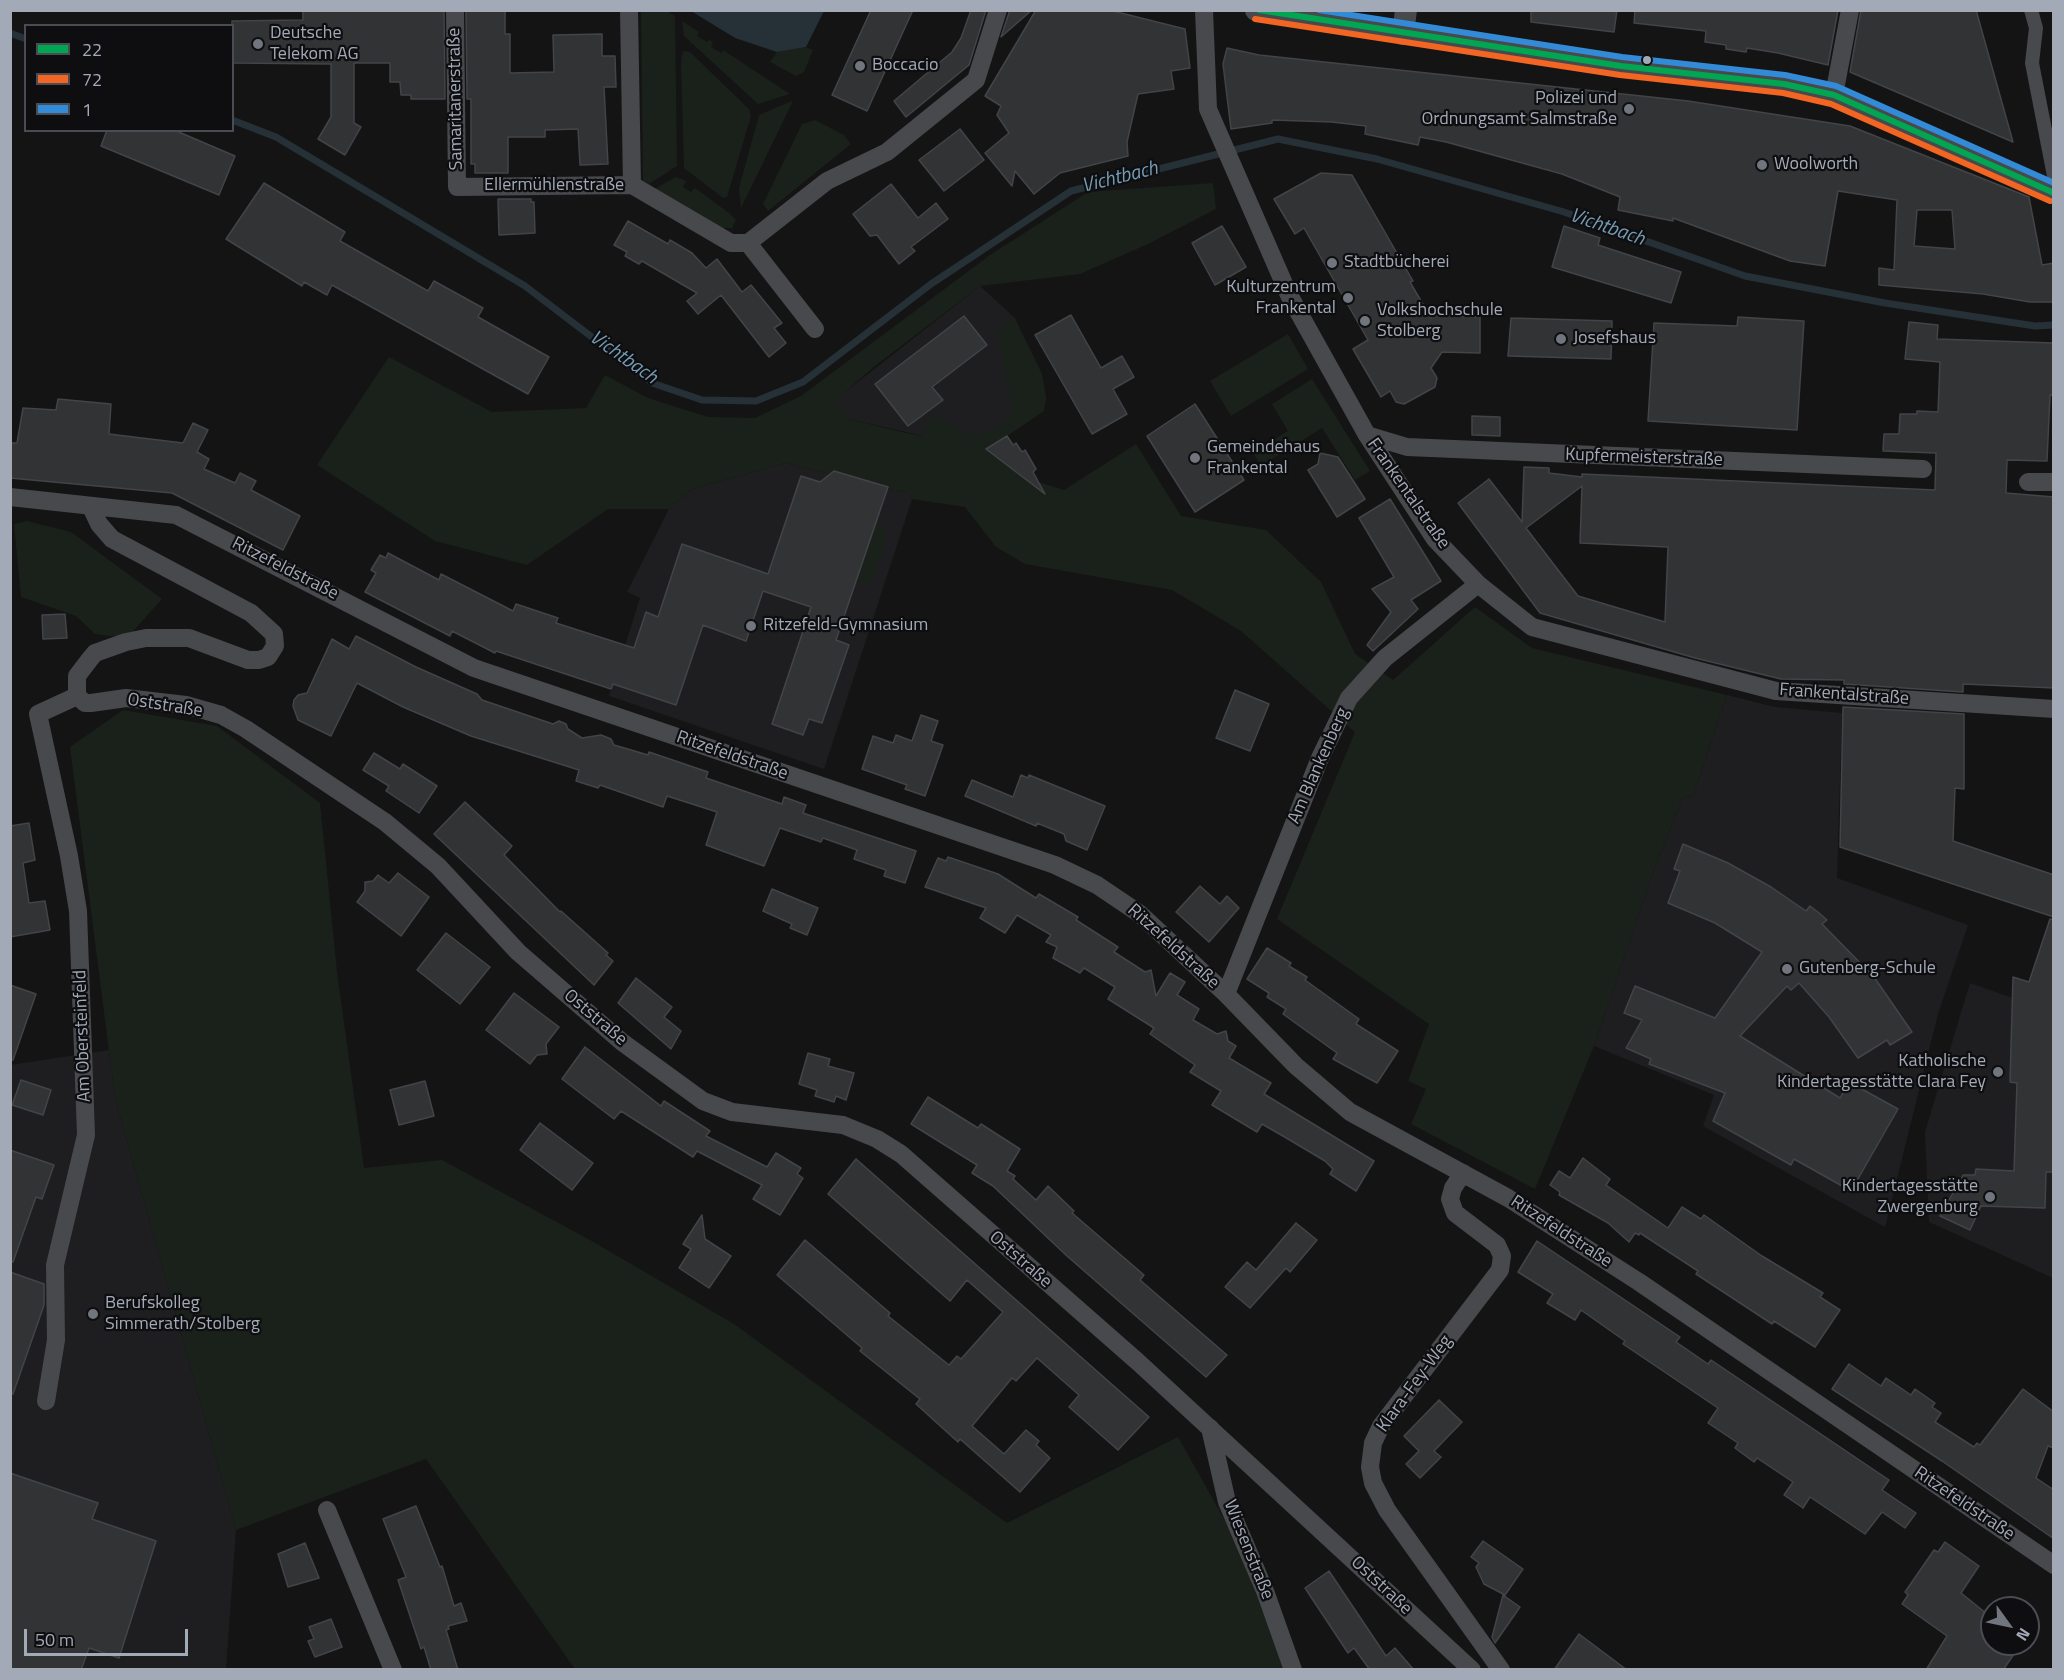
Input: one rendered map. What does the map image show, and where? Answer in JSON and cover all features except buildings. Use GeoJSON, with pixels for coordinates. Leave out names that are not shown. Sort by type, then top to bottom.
{"type":"FeatureCollection","features":[{"type":"Feature","properties":{"kind":"street","name":"Samaritanerstraße"},"geometry":{"type":"LineString","coordinates":[[455,10],[457,187]]}},
{"type":"Feature","properties":{"kind":"street"},"geometry":{"type":"LineString","coordinates":[[629,10],[632,185]]}},
{"type":"Feature","properties":{"kind":"street"},"geometry":{"type":"LineString","coordinates":[[815,329],[748,243],[827,181],[886,152],[976,80],[998,10]]}},
{"type":"Feature","properties":{"kind":"street","name":"Frankentalstraße"},"geometry":{"type":"LineString","coordinates":[[1204,10],[1208,109],[1289,295],[1367,435],[1435,539],[1478,584],[1532,627],[1776,692],[2054,709]]}},
{"type":"Feature","properties":{"kind":"street"},"geometry":{"type":"LineString","coordinates":[[1256,10],[1621,66],[1784,84],[1834,95],[2054,193]]}},
{"type":"Feature","properties":{"kind":"street"},"geometry":{"type":"LineString","coordinates":[[1403,34],[1406,10]]}},
{"type":"Feature","properties":{"kind":"street"},"geometry":{"type":"LineString","coordinates":[[1834,95],[1850,10]]}},
{"type":"Feature","properties":{"kind":"street"},"geometry":{"type":"LineString","coordinates":[[2031,10],[2036,28],[2032,63],[2054,176]]}},
{"type":"Feature","properties":{"kind":"street","name":"Ellermühlenstraße"},"geometry":{"type":"LineString","coordinates":[[457,187],[632,185],[731,243],[748,243]]}},
{"type":"Feature","properties":{"kind":"street","name":"Kupfermeisterstraße"},"geometry":{"type":"LineString","coordinates":[[1367,435],[1407,447],[1923,469]]}},
{"type":"Feature","properties":{"kind":"street"},"geometry":{"type":"LineString","coordinates":[[2028,482],[2054,482]]}},
{"type":"Feature","properties":{"kind":"street","name":"Ritzefeldstraße"},"geometry":{"type":"LineString","coordinates":[[10,497],[176,515],[474,668],[1055,865],[1097,885],[1140,914],[1226,994],[1296,1065],[1350,1112],[1509,1198],[1639,1282],[2054,1565]]}},
{"type":"Feature","properties":{"kind":"street"},"geometry":{"type":"LineString","coordinates":[[77,696],[77,676],[95,653],[126,642],[155,638],[189,638],[248,660],[268,657],[275,646],[274,634],[251,613],[112,539],[99,524],[91,507]]}},
{"type":"Feature","properties":{"kind":"street","name":"Am Blankenberg"},"geometry":{"type":"LineString","coordinates":[[1226,994],[1320,758],[1349,698],[1385,658],[1478,584]]}},
{"type":"Feature","properties":{"kind":"street","name":"Am Obersteinfeld"},"geometry":{"type":"LineString","coordinates":[[46,1401],[56,1340],[55,1265],[86,1136],[78,911],[69,856],[38,714],[77,696]]}},
{"type":"Feature","properties":{"kind":"street","name":"Oststraße"},"geometry":{"type":"LineString","coordinates":[[77,696],[85,703],[92,704],[126,698],[186,705],[221,716],[270,743],[385,822],[438,866],[518,952],[622,1042],[703,1101],[732,1112],[843,1125],[877,1139],[902,1154],[1210,1428],[1472,1670]]}},
{"type":"Feature","properties":{"kind":"street","name":"Klara-Fey-Weg"},"geometry":{"type":"LineString","coordinates":[[1463,1173],[1453,1188],[1450,1199],[1455,1213],[1497,1245],[1502,1257],[1500,1270],[1381,1426],[1373,1443],[1370,1467],[1373,1483],[1387,1510],[1501,1670]]}},
{"type":"Feature","properties":{"kind":"street","name":"Wiesenstraße"},"geometry":{"type":"LineString","coordinates":[[1210,1428],[1227,1503],[1265,1591],[1293,1670]]}},
{"type":"Feature","properties":{"kind":"street"},"geometry":{"type":"LineString","coordinates":[[327,1510],[393,1670]]}},
{"type":"Feature","properties":{"kind":"shaded area"},"geometry":{"type":"Polygon","coordinates":[[[641,11],[667,11],[675,16],[677,166],[649,184],[643,181],[641,11]]]}},
{"type":"Feature","properties":{"kind":"shaded area"},"geometry":{"type":"Polygon","coordinates":[[[691,11],[824,11],[806,47],[777,52],[735,38],[691,11]]]}},
{"type":"Feature","properties":{"kind":"shaded area"},"geometry":{"type":"Polygon","coordinates":[[[682,21],[699,32],[697,36],[707,42],[709,40],[713,42],[711,47],[721,53],[723,50],[790,94],[758,104],[684,36],[682,21]]]}},
{"type":"Feature","properties":{"kind":"shaded area"},"geometry":{"type":"Polygon","coordinates":[[[806,47],[813,50],[804,72],[796,76],[770,62],[777,52],[806,47]]]}},
{"type":"Feature","properties":{"kind":"shaded area"},"geometry":{"type":"Polygon","coordinates":[[[683,51],[690,52],[749,109],[751,116],[727,197],[723,198],[684,168],[681,60],[683,51]]]}},
{"type":"Feature","properties":{"kind":"shaded area"},"geometry":{"type":"Polygon","coordinates":[[[792,101],[741,208],[739,188],[759,115],[792,101]]]}},
{"type":"Feature","properties":{"kind":"shaded area"},"geometry":{"type":"Polygon","coordinates":[[[815,120],[844,135],[851,144],[768,211],[763,204],[802,124],[815,120]]]}},
{"type":"Feature","properties":{"kind":"shaded area"},"geometry":{"type":"Polygon","coordinates":[[[676,177],[686,181],[683,187],[691,192],[695,188],[729,213],[736,220],[732,228],[720,228],[654,189],[676,177]]]}},
{"type":"Feature","properties":{"kind":"shaded area"},"geometry":{"type":"Polygon","coordinates":[[[1213,183],[1216,209],[1148,244],[1080,274],[980,286],[875,366],[836,400],[849,419],[902,432],[922,436],[931,415],[975,436],[987,432],[1005,423],[1010,414],[1011,399],[997,334],[1002,325],[1013,316],[1042,374],[1046,398],[1044,411],[987,449],[1023,477],[1064,490],[1136,444],[1181,516],[1266,530],[1321,582],[1355,654],[1393,680],[1475,607],[1532,648],[1727,695],[1693,796],[1683,797],[1653,872],[1594,1046],[1535,1189],[1411,1124],[1426,1089],[1408,1081],[1429,1024],[1277,919],[1355,732],[1241,631],[1172,590],[1025,564],[996,547],[965,507],[912,499],[908,493],[785,463],[692,489],[669,509],[608,509],[527,565],[435,541],[317,465],[389,357],[492,412],[586,408],[605,375],[648,398],[708,417],[755,418],[801,396],[990,255],[1088,192],[1213,183]]]}},
{"type":"Feature","properties":{"kind":"shaded area"},"geometry":{"type":"Polygon","coordinates":[[[980,286],[1015,318],[1042,374],[1046,398],[1044,411],[1007,436],[932,438],[849,419],[835,400],[980,286]]]}},
{"type":"Feature","properties":{"kind":"shaded area"},"geometry":{"type":"Polygon","coordinates":[[[1288,334],[1308,369],[1231,416],[1210,381],[1288,334]]]}},
{"type":"Feature","properties":{"kind":"shaded area"},"geometry":{"type":"Polygon","coordinates":[[[1312,379],[1370,471],[1355,480],[1322,428],[1261,466],[1253,453],[1288,431],[1272,404],[1312,379]]]}},
{"type":"Feature","properties":{"kind":"shaded area","name":"Ritzefeld-Gymnasium"},"geometry":{"type":"Polygon","coordinates":[[[785,463],[908,493],[912,499],[824,769],[609,696],[640,598],[627,592],[669,509],[692,489],[785,463]]]}},
{"type":"Feature","properties":{"kind":"shaded area"},"geometry":{"type":"Polygon","coordinates":[[[877,516],[887,537],[873,579],[867,582],[856,579],[877,516]]]}},
{"type":"Feature","properties":{"kind":"shaded area"},"geometry":{"type":"Polygon","coordinates":[[[27,521],[71,532],[162,599],[127,638],[95,634],[76,616],[21,597],[14,524],[27,521]]]}},
{"type":"Feature","properties":{"kind":"shaded area","name":"Gutenberg-Schule"},"geometry":{"type":"Polygon","coordinates":[[[1727,695],[1775,707],[1842,713],[1837,878],[1968,925],[1938,1014],[1885,1227],[1703,1126],[1714,1095],[1594,1046],[1653,872],[1683,797],[1693,796],[1727,695]]]}},
{"type":"Feature","properties":{"kind":"shaded area"},"geometry":{"type":"Polygon","coordinates":[[[123,710],[217,726],[320,803],[337,972],[364,1168],[442,1160],[590,1240],[734,1324],[1007,1523],[1178,1437],[1246,1558],[1285,1669],[575,1669],[426,1459],[236,1530],[115,1098],[70,747],[123,710]]]}},
{"type":"Feature","properties":{"kind":"shaded area","name":"Katholische Kindertagesstätte Clara Fey"},"geometry":{"type":"Polygon","coordinates":[[[1970,983],[2053,1012],[2053,1278],[1929,1222],[1925,1132],[1970,983]]]}},
{"type":"Feature","properties":{"kind":"shaded area","name":"Berufskolleg Simmerath/Stolberg"},"geometry":{"type":"Polygon","coordinates":[[[109,1050],[115,1098],[236,1530],[226,1669],[11,1669],[10,1065],[109,1050]]]}},
{"type":"Feature","properties":{"kind":"waterway","name":"Vichtbach"},"geometry":{"type":"LineString","coordinates":[[10,33],[24,38]]}},
{"type":"Feature","properties":{"kind":"waterway","name":"Vichtbach"},"geometry":{"type":"LineString","coordinates":[[234,121],[276,137],[525,286],[652,383],[702,400],[756,401],[803,382],[931,284],[1071,191],[1278,139],[1377,159],[1564,212],[1745,276],[1885,303],[2035,326],[2054,325]]}},
{"type":"Feature","properties":{"kind":"transit line","name":"22"},"geometry":{"type":"LineString","coordinates":[[1259,10],[1621,66],[1784,84],[1834,95],[2054,193]]}},
{"type":"Feature","properties":{"kind":"transit line","name":"1"},"geometry":{"type":"LineString","coordinates":[[1319,10],[1622,57],[1785,75],[1836,86],[2054,183]]}},
{"type":"Feature","properties":{"kind":"transit line","name":"72"},"geometry":{"type":"LineString","coordinates":[[1255,19],[1620,75],[1783,93],[1831,104],[2050,201]]}},
{"type":"Feature","properties":{"kind":"place","name":"Deutsche Telekom AG"},"geometry":{"type":"Point","coordinates":[258,44]}},
{"type":"Feature","properties":{"kind":"place","name":"Boccacio"},"geometry":{"type":"Point","coordinates":[860,66]}},
{"type":"Feature","properties":{"kind":"place","name":"Polizei und Ordnungsamt Salmstraße"},"geometry":{"type":"Point","coordinates":[1629,109]}},
{"type":"Feature","properties":{"kind":"place","name":"Woolworth"},"geometry":{"type":"Point","coordinates":[1762,165]}},
{"type":"Feature","properties":{"kind":"place","name":"Stadtbücherei"},"geometry":{"type":"Point","coordinates":[1332,263]}},
{"type":"Feature","properties":{"kind":"place","name":"Kulturzentrum Frankental"},"geometry":{"type":"Point","coordinates":[1348,298]}},
{"type":"Feature","properties":{"kind":"place","name":"Volkshochschule Stolberg"},"geometry":{"type":"Point","coordinates":[1365,321]}},
{"type":"Feature","properties":{"kind":"place","name":"Josefshaus"},"geometry":{"type":"Point","coordinates":[1561,339]}},
{"type":"Feature","properties":{"kind":"place","name":"Gemeindehaus Frankental"},"geometry":{"type":"Point","coordinates":[1195,458]}},
{"type":"Feature","properties":{"kind":"place","name":"Ritzefeld-Gymnasium"},"geometry":{"type":"Point","coordinates":[751,626]}},
{"type":"Feature","properties":{"kind":"place","name":"Gutenberg-Schule"},"geometry":{"type":"Point","coordinates":[1787,969]}},
{"type":"Feature","properties":{"kind":"place","name":"Katholische Kindertagesstätte Clara Fey"},"geometry":{"type":"Point","coordinates":[1998,1072]}},
{"type":"Feature","properties":{"kind":"place","name":"Kindertagesstätte Zwergenburg"},"geometry":{"type":"Point","coordinates":[1990,1197]}},
{"type":"Feature","properties":{"kind":"place","name":"Berufskolleg Simmerath/Stolberg"},"geometry":{"type":"Point","coordinates":[93,1314]}}]}
